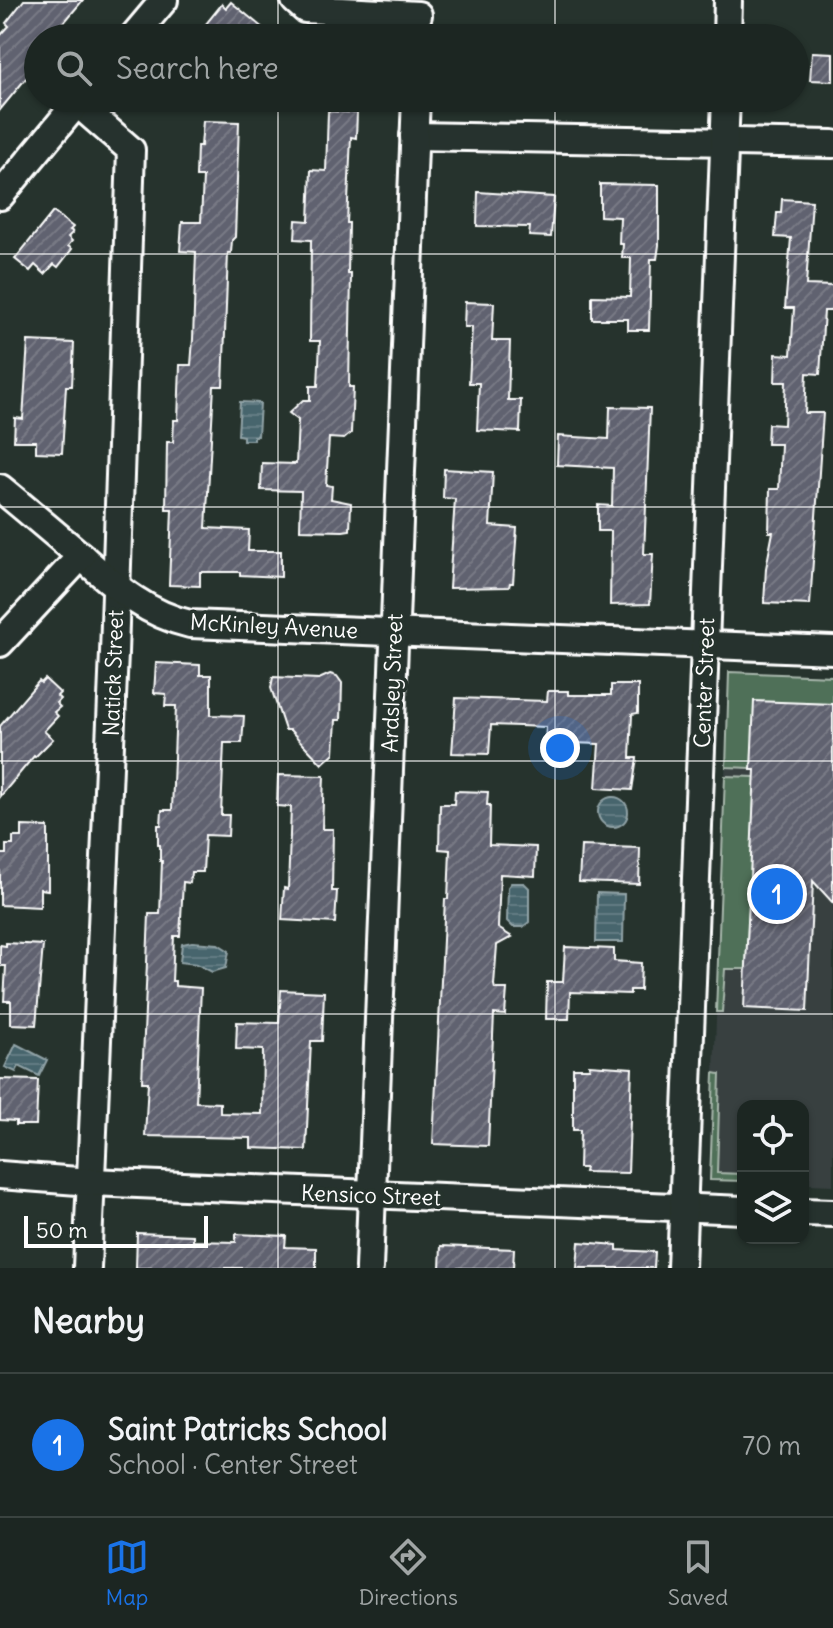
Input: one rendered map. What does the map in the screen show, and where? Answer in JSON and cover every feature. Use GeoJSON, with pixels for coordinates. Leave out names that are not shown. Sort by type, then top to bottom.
{"type":"FeatureCollection","features":[{"type":"Feature","properties":{"kind":"street"},"geometry":{"type":"LineString","coordinates":[[144,24],[164,0]]}},
{"type":"Feature","properties":{"kind":"street"},"geometry":{"type":"LineString","coordinates":[[295,0],[305,9],[418,18]]}},
{"type":"Feature","properties":{"kind":"street"},"geometry":{"type":"LineString","coordinates":[[727,24],[728,0]]}},
{"type":"Feature","properties":{"kind":"street"},"geometry":{"type":"LineString","coordinates":[[0,196],[70,112]]}},
{"type":"Feature","properties":{"kind":"street","name":"Natick Street"},"geometry":{"type":"LineString","coordinates":[[87,1268],[117,588],[131,150],[91,112]]}},
{"type":"Feature","properties":{"kind":"street","name":"Ardsley Street"},"geometry":{"type":"LineString","coordinates":[[369,1268],[415,112]]}},
{"type":"Feature","properties":{"kind":"street","name":"Center Street"},"geometry":{"type":"LineString","coordinates":[[681,1268],[726,112]]}},
{"type":"Feature","properties":{"kind":"street"},"geometry":{"type":"LineString","coordinates":[[414,136],[833,144]]}},
{"type":"Feature","properties":{"kind":"street","name":"McKinley Avenue"},"geometry":{"type":"LineString","coordinates":[[0,488],[117,588],[147,608],[172,620],[190,624],[833,650]]}},
{"type":"Feature","properties":{"kind":"street"},"geometry":{"type":"LineString","coordinates":[[0,643],[81,556]]}},
{"type":"Feature","properties":{"kind":"street","name":"Kensico Street"},"geometry":{"type":"LineString","coordinates":[[0,1175],[91,1182],[737,1210]]}},
{"type":"Feature","properties":{"kind":"street"},"geometry":{"type":"LineString","coordinates":[[809,1212],[833,1213]]}},
{"type":"Feature","properties":{"kind":"shaded area"},"geometry":{"type":"Polygon","coordinates":[[[729,672],[833,676],[833,1185],[810,1184],[809,1100],[737,1100],[737,1181],[710,1180],[729,672]]]}},
{"type":"Feature","properties":{"kind":"green space"},"geometry":{"type":"Polygon","coordinates":[[[729,672],[833,676],[833,704],[751,768],[726,767],[729,672]]]}},
{"type":"Feature","properties":{"kind":"green space"},"geometry":{"type":"Polygon","coordinates":[[[725,776],[755,777],[746,969],[725,969],[722,1012],[716,1012],[725,776]]]}},
{"type":"Feature","properties":{"kind":"green space"},"geometry":{"type":"Polygon","coordinates":[[[714,1073],[720,1074],[717,1173],[737,1174],[737,1181],[710,1180],[714,1073]]]}},
{"type":"Feature","properties":{"kind":"water"},"geometry":{"type":"Polygon","coordinates":[[[240,402],[260,403],[258,436],[254,436],[254,440],[243,440],[243,436],[238,435],[240,402]]]}},
{"type":"Feature","properties":{"kind":"water"},"geometry":{"type":"Polygon","coordinates":[[[613,797],[619,798],[627,806],[627,818],[619,826],[613,827],[607,826],[599,818],[598,812],[599,806],[607,798],[613,797]]]}},
{"type":"Feature","properties":{"kind":"water"},"geometry":{"type":"Polygon","coordinates":[[[511,883],[524,883],[529,888],[529,922],[523,927],[513,927],[507,921],[508,887],[511,883]]]}},
{"type":"Feature","properties":{"kind":"water"},"geometry":{"type":"Polygon","coordinates":[[[597,893],[624,894],[623,942],[596,942],[597,893]]]}},
{"type":"Feature","properties":{"kind":"water"},"geometry":{"type":"Polygon","coordinates":[[[182,944],[218,944],[229,951],[226,968],[212,972],[197,964],[180,962],[182,944]]]}},
{"type":"Feature","properties":{"kind":"water"},"geometry":{"type":"Polygon","coordinates":[[[16,1044],[47,1060],[39,1076],[19,1066],[16,1072],[5,1067],[16,1044]]]}},
{"type":"Feature","properties":{"kind":"building"},"geometry":{"type":"Polygon","coordinates":[[[24,0],[83,0],[63,24],[24,24],[24,81],[0,110],[0,36],[9,26],[6,23],[24,0]]]}},
{"type":"Feature","properties":{"kind":"building"},"geometry":{"type":"Polygon","coordinates":[[[231,2],[258,24],[206,24],[222,4],[226,8],[231,2]]]}},
{"type":"Feature","properties":{"kind":"building"},"geometry":{"type":"Polygon","coordinates":[[[812,52],[833,53],[833,81],[810,80],[812,52]]]}},
{"type":"Feature","properties":{"kind":"building"},"geometry":{"type":"Polygon","coordinates":[[[328,112],[357,113],[356,138],[351,137],[347,223],[348,274],[351,274],[351,433],[344,439],[329,438],[326,485],[332,486],[331,499],[351,503],[350,530],[343,531],[300,530],[301,491],[261,490],[262,463],[296,464],[298,420],[289,413],[303,400],[310,400],[310,386],[318,386],[320,341],[310,341],[311,240],[295,239],[296,220],[309,221],[311,170],[326,171],[328,112]]]}},
{"type":"Feature","properties":{"kind":"building"},"geometry":{"type":"Polygon","coordinates":[[[203,121],[239,122],[235,237],[231,253],[228,253],[223,386],[214,386],[206,528],[249,530],[248,551],[281,551],[281,577],[240,575],[240,572],[200,572],[200,586],[169,585],[172,509],[166,509],[167,442],[173,442],[174,420],[178,420],[180,365],[191,365],[193,339],[196,252],[180,251],[182,222],[201,222],[203,177],[196,177],[197,146],[201,146],[203,121]]]}},
{"type":"Feature","properties":{"kind":"building"},"geometry":{"type":"Polygon","coordinates":[[[600,184],[659,185],[659,245],[657,259],[651,259],[649,330],[628,330],[628,319],[592,319],[592,296],[630,297],[631,258],[622,258],[620,217],[600,216],[600,184]]]}},
{"type":"Feature","properties":{"kind":"building"},"geometry":{"type":"Polygon","coordinates":[[[478,192],[554,197],[551,237],[529,236],[530,227],[477,226],[478,192]]]}},
{"type":"Feature","properties":{"kind":"building"},"geometry":{"type":"Polygon","coordinates":[[[782,199],[812,201],[806,285],[833,286],[833,311],[824,311],[820,374],[807,373],[805,413],[823,413],[810,605],[764,603],[766,568],[773,532],[769,532],[770,489],[779,489],[781,444],[767,444],[768,424],[784,425],[786,382],[775,382],[776,354],[791,355],[794,308],[785,308],[791,238],[775,237],[782,199]]]}},
{"type":"Feature","properties":{"kind":"building"},"geometry":{"type":"Polygon","coordinates":[[[53,212],[73,227],[68,237],[72,241],[68,246],[72,249],[58,267],[54,264],[45,274],[35,265],[30,271],[15,259],[53,212]]]}},
{"type":"Feature","properties":{"kind":"building"},"geometry":{"type":"Polygon","coordinates":[[[465,302],[494,303],[492,341],[510,341],[508,400],[521,400],[520,432],[477,430],[479,383],[469,383],[472,327],[464,327],[465,302]]]}},
{"type":"Feature","properties":{"kind":"building"},"geometry":{"type":"Polygon","coordinates":[[[28,341],[74,343],[72,386],[66,386],[62,453],[36,452],[36,441],[14,441],[15,418],[23,419],[28,341]]]}},
{"type":"Feature","properties":{"kind":"building"},"geometry":{"type":"Polygon","coordinates":[[[610,407],[650,408],[644,554],[653,554],[650,604],[610,605],[611,531],[598,531],[598,505],[612,506],[613,468],[557,465],[558,436],[609,439],[610,407]]]}},
{"type":"Feature","properties":{"kind":"building"},"geometry":{"type":"Polygon","coordinates":[[[444,469],[493,472],[490,526],[517,528],[513,583],[509,587],[449,588],[455,499],[443,498],[444,469]]]}},
{"type":"Feature","properties":{"kind":"building"},"geometry":{"type":"Polygon","coordinates":[[[156,663],[200,665],[200,675],[211,675],[211,715],[244,716],[242,743],[224,743],[221,815],[229,815],[228,836],[205,835],[203,872],[191,872],[190,883],[183,882],[180,936],[174,936],[172,981],[175,981],[175,986],[201,988],[196,1102],[220,1103],[220,1113],[262,1114],[263,1050],[236,1049],[237,1022],[279,1023],[281,990],[324,992],[322,1041],[311,1041],[306,1150],[251,1148],[251,1138],[145,1136],[148,1082],[142,1082],[149,914],[160,914],[162,861],[158,825],[161,825],[162,810],[172,810],[176,706],[165,706],[166,694],[154,693],[156,663]]]}},
{"type":"Feature","properties":{"kind":"building"},"geometry":{"type":"Polygon","coordinates":[[[330,674],[337,676],[342,683],[341,720],[336,720],[334,753],[322,764],[290,730],[285,730],[271,688],[273,677],[319,679],[330,674]]]}},
{"type":"Feature","properties":{"kind":"building"},"geometry":{"type":"Polygon","coordinates":[[[45,679],[60,693],[56,703],[60,707],[54,712],[58,716],[44,731],[53,739],[34,756],[0,797],[0,726],[39,681],[41,683],[45,679]]]}},
{"type":"Feature","properties":{"kind":"building"},"geometry":{"type":"Polygon","coordinates":[[[611,685],[638,685],[638,713],[632,714],[630,758],[637,758],[632,790],[596,788],[599,744],[545,742],[546,727],[491,725],[489,754],[452,753],[456,698],[547,701],[548,691],[568,691],[568,695],[611,695],[611,685]]]}},
{"type":"Feature","properties":{"kind":"building"},"geometry":{"type":"Polygon","coordinates":[[[754,701],[833,704],[833,903],[813,881],[807,1011],[744,1008],[755,770],[751,770],[754,701]]]}},
{"type":"Feature","properties":{"kind":"building"},"geometry":{"type":"Polygon","coordinates":[[[278,775],[324,776],[322,829],[333,829],[332,891],[337,891],[335,923],[282,920],[284,888],[288,889],[291,807],[277,806],[278,775]]]}},
{"type":"Feature","properties":{"kind":"building"},"geometry":{"type":"Polygon","coordinates":[[[455,791],[488,792],[489,845],[536,847],[535,876],[500,874],[498,928],[512,937],[497,945],[494,985],[495,989],[507,989],[505,1015],[494,1014],[488,1146],[433,1144],[450,850],[439,849],[440,804],[454,804],[455,791]]]}},
{"type":"Feature","properties":{"kind":"building"},"geometry":{"type":"Polygon","coordinates":[[[22,826],[48,827],[48,890],[40,889],[40,907],[0,905],[0,854],[6,854],[6,845],[13,845],[13,837],[22,837],[22,826]]]}},
{"type":"Feature","properties":{"kind":"building"},"geometry":{"type":"Polygon","coordinates":[[[581,846],[640,848],[639,884],[579,882],[581,846]]]}},
{"type":"Feature","properties":{"kind":"building"},"geometry":{"type":"Polygon","coordinates":[[[6,943],[43,945],[36,1025],[11,1024],[11,1001],[4,1001],[6,966],[0,966],[0,945],[6,946],[6,943]]]}},
{"type":"Feature","properties":{"kind":"building"},"geometry":{"type":"Polygon","coordinates":[[[565,947],[614,949],[614,961],[641,963],[640,990],[630,990],[630,994],[570,992],[569,1019],[546,1019],[547,982],[563,982],[565,947]]]}},
{"type":"Feature","properties":{"kind":"building"},"geometry":{"type":"Polygon","coordinates":[[[589,1065],[632,1068],[628,1173],[584,1172],[585,1168],[579,1168],[580,1130],[573,1130],[573,1068],[590,1068],[589,1065]]]}},
{"type":"Feature","properties":{"kind":"building"},"geometry":{"type":"Polygon","coordinates":[[[0,1079],[38,1080],[36,1125],[16,1125],[16,1121],[0,1120],[0,1079]]]}},
{"type":"Feature","properties":{"kind":"building"},"geometry":{"type":"Polygon","coordinates":[[[137,1233],[193,1235],[193,1241],[236,1242],[236,1234],[286,1236],[285,1247],[316,1248],[316,1268],[136,1268],[137,1233]]]}},
{"type":"Feature","properties":{"kind":"building"},"geometry":{"type":"Polygon","coordinates":[[[579,1242],[617,1245],[617,1250],[655,1252],[654,1268],[577,1268],[579,1242]]]}},
{"type":"Feature","properties":{"kind":"building"},"geometry":{"type":"Polygon","coordinates":[[[441,1246],[514,1249],[513,1268],[440,1268],[441,1246]]]}},
{"type":"Feature","properties":{"kind":"place","name":"Saint Patricks School"},"geometry":{"type":"Point","coordinates":[777,894]}}]}
